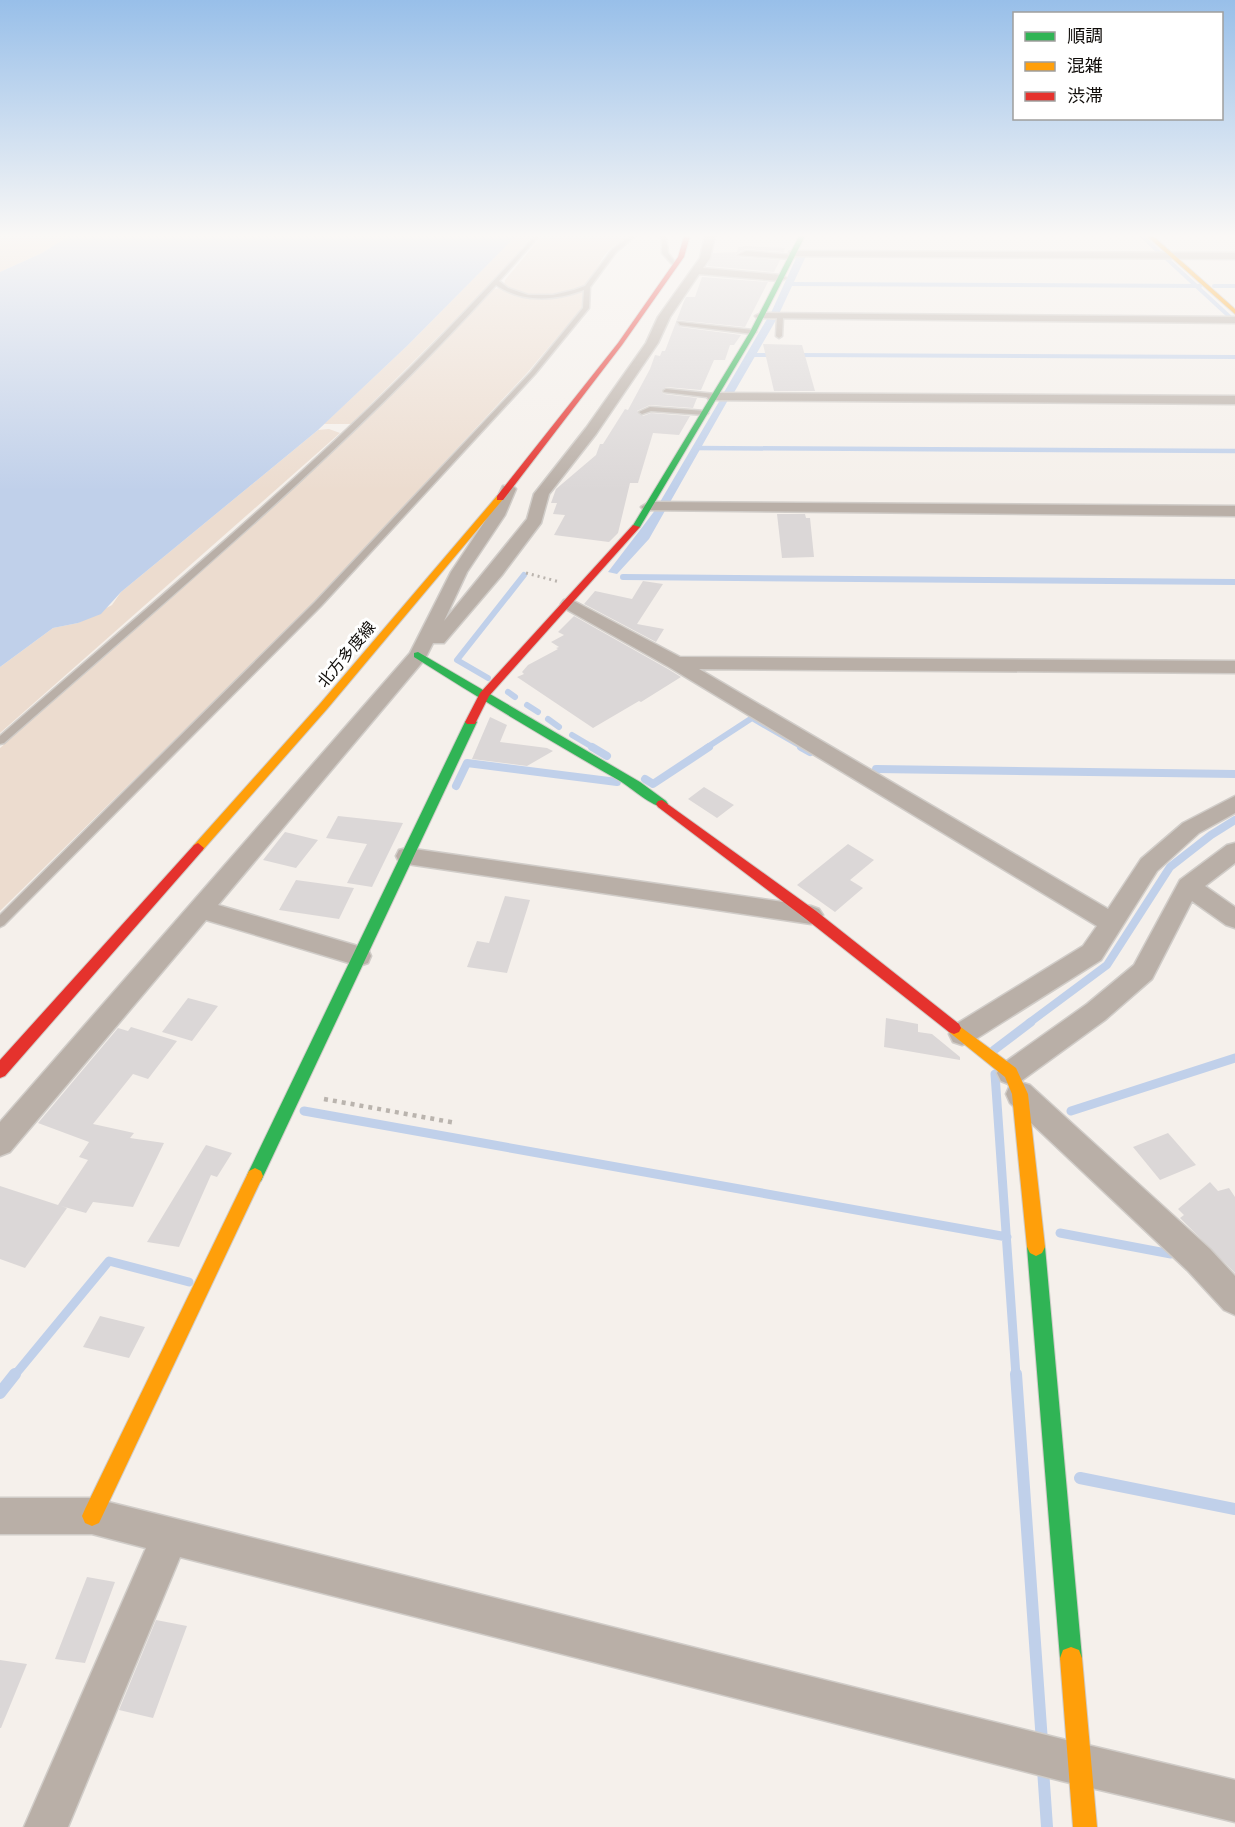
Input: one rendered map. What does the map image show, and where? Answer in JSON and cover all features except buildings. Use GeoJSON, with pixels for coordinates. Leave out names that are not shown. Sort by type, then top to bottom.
{"type":"FeatureCollection","features":[{"type":"Feature","properties":{"kind":"street","name":"北方多度線"},"geometry":{"type":"LineString","coordinates":[[0,1071],[323,707],[508,489],[636,321]]}},
{"type":"Feature","properties":{"kind":"street"},"geometry":{"type":"LineString","coordinates":[[0,1143],[418,655],[434,643],[496,571],[535,520],[542,494],[591,431],[652,344],[662,321]]}},
{"type":"Feature","properties":{"kind":"street"},"geometry":{"type":"LineString","coordinates":[[92,1516],[484,695],[632,534],[759,321]]}},
{"type":"Feature","properties":{"kind":"street"},"geometry":{"type":"LineString","coordinates":[[715,397],[1235,400]]}},
{"type":"Feature","properties":{"kind":"street"},"geometry":{"type":"LineString","coordinates":[[418,655],[459,572],[497,515],[508,489]]}},
{"type":"Feature","properties":{"kind":"street"},"geometry":{"type":"LineString","coordinates":[[649,507],[1235,511]]}},
{"type":"Feature","properties":{"kind":"street"},"geometry":{"type":"LineString","coordinates":[[570,604],[676,663],[1111,923]]}},
{"type":"Feature","properties":{"kind":"street"},"geometry":{"type":"LineString","coordinates":[[418,655],[636,785],[812,915],[970,1040],[1199,1260],[1235,1299]]}},
{"type":"Feature","properties":{"kind":"street"},"geometry":{"type":"LineString","coordinates":[[676,663],[1235,668]]}},
{"type":"Feature","properties":{"kind":"street"},"geometry":{"type":"LineString","coordinates":[[970,1040],[1092,953],[1149,865],[1191,828],[1235,803]]}},
{"type":"Feature","properties":{"kind":"street"},"geometry":{"type":"LineString","coordinates":[[1016,1084],[1143,972],[1188,886],[1235,850]]}},
{"type":"Feature","properties":{"kind":"street"},"geometry":{"type":"LineString","coordinates":[[407,856],[812,915]]}},
{"type":"Feature","properties":{"kind":"street"},"geometry":{"type":"LineString","coordinates":[[1188,886],[1225,904],[1235,919]]}},
{"type":"Feature","properties":{"kind":"street"},"geometry":{"type":"LineString","coordinates":[[200,909],[360,956]]}},
{"type":"Feature","properties":{"kind":"street"},"geometry":{"type":"LineString","coordinates":[[1016,1084],[1037,1253],[1071,1762],[1085,1827]]}},
{"type":"Feature","properties":{"kind":"street"},"geometry":{"type":"LineString","coordinates":[[0,1516],[92,1516],[1013,1748],[1235,1801]]}},
{"type":"Feature","properties":{"kind":"street"},"geometry":{"type":"LineString","coordinates":[[46,1827],[170,1536]]}},
{"type":"Feature","properties":{"kind":"lane"},"geometry":{"type":"LineString","coordinates":[[0,741],[356,424],[457,321]]}},
{"type":"Feature","properties":{"kind":"lane"},"geometry":{"type":"LineString","coordinates":[[0,922],[318,604],[533,374],[576,321]]}},
{"type":"Feature","properties":{"kind":"lane"},"geometry":{"type":"LineString","coordinates":[[779,336],[780,321]]}},
{"type":"Feature","properties":{"kind":"lane"},"geometry":{"type":"LineString","coordinates":[[680,322],[753,332]]}},
{"type":"Feature","properties":{"kind":"lane"},"geometry":{"type":"LineString","coordinates":[[666,391],[715,397]]}},
{"type":"Feature","properties":{"kind":"lane"},"geometry":{"type":"LineString","coordinates":[[642,412],[650,409],[705,413]]}},
{"type":"Feature","properties":{"kind":"path"},"geometry":{"type":"LineString","coordinates":[[526,573],[584,587]]}},
{"type":"Feature","properties":{"kind":"path"},"geometry":{"type":"LineString","coordinates":[[294,1094],[456,1123]]}},
{"type":"Feature","properties":{"kind":"shaded area"},"geometry":{"type":"Polygon","coordinates":[[[432,321],[454,321],[351,424],[324,424],[432,321]]]}},
{"type":"Feature","properties":{"kind":"shaded area"},"geometry":{"type":"Polygon","coordinates":[[[462,321],[571,321],[527,373],[315,602],[0,911],[0,748],[358,426],[462,321]]]}},
{"type":"Feature","properties":{"kind":"shaded area"},"geometry":{"type":"Polygon","coordinates":[[[329,429],[340,433],[0,733],[0,667],[53,628],[78,623],[112,605],[121,592],[318,430],[329,429]]]}},
{"type":"Feature","properties":{"kind":"water"},"geometry":{"type":"Polygon","coordinates":[[[0,321],[432,321],[318,430],[121,592],[101,614],[78,623],[53,628],[0,667],[0,321]]]}},
{"type":"Feature","properties":{"kind":"water"},"geometry":{"type":"Polygon","coordinates":[[[766,321],[775,321],[732,396],[723,394],[766,321]]]}},
{"type":"Feature","properties":{"kind":"water"},"geometry":{"type":"Polygon","coordinates":[[[720,400],[728,400],[669,504],[660,502],[720,400]]]}},
{"type":"Feature","properties":{"kind":"water"},"geometry":{"type":"Polygon","coordinates":[[[656,509],[666,509],[649,539],[617,574],[608,572],[656,509]]]}},
{"type":"Feature","properties":{"kind":"waterway"},"geometry":{"type":"LineString","coordinates":[[751,355],[773,355]]}},
{"type":"Feature","properties":{"kind":"waterway"},"geometry":{"type":"LineString","coordinates":[[797,355],[1235,357]]}},
{"type":"Feature","properties":{"kind":"waterway"},"geometry":{"type":"LineString","coordinates":[[696,448],[1235,451]]}},
{"type":"Feature","properties":{"kind":"waterway"},"geometry":{"type":"LineString","coordinates":[[488,678],[457,660],[524,575]]}},
{"type":"Feature","properties":{"kind":"waterway"},"geometry":{"type":"LineString","coordinates":[[623,577],[1235,582]]}},
{"type":"Feature","properties":{"kind":"waterway"},"geometry":{"type":"LineString","coordinates":[[508,692],[515,697]]}},
{"type":"Feature","properties":{"kind":"waterway"},"geometry":{"type":"LineString","coordinates":[[527,705],[538,712]]}},
{"type":"Feature","properties":{"kind":"waterway"},"geometry":{"type":"LineString","coordinates":[[706,748],[752,718],[804,748]]}},
{"type":"Feature","properties":{"kind":"waterway"},"geometry":{"type":"LineString","coordinates":[[548,719],[559,727]]}},
{"type":"Feature","properties":{"kind":"waterway"},"geometry":{"type":"LineString","coordinates":[[572,735],[594,748]]}},
{"type":"Feature","properties":{"kind":"waterway"},"geometry":{"type":"LineString","coordinates":[[592,747],[607,756]]}},
{"type":"Feature","properties":{"kind":"waterway"},"geometry":{"type":"LineString","coordinates":[[645,779],[653,784],[709,747]]}},
{"type":"Feature","properties":{"kind":"waterway"},"geometry":{"type":"LineString","coordinates":[[801,747],[810,752]]}},
{"type":"Feature","properties":{"kind":"waterway"},"geometry":{"type":"LineString","coordinates":[[456,786],[467,763],[617,782]]}},
{"type":"Feature","properties":{"kind":"waterway"},"geometry":{"type":"LineString","coordinates":[[876,769],[1235,774]]}},
{"type":"Feature","properties":{"kind":"waterway"},"geometry":{"type":"LineString","coordinates":[[1029,1023],[1107,965],[1170,867],[1211,835],[1235,820]]}},
{"type":"Feature","properties":{"kind":"waterway"},"geometry":{"type":"LineString","coordinates":[[994,1050],[1031,1022]]}},
{"type":"Feature","properties":{"kind":"waterway"},"geometry":{"type":"LineString","coordinates":[[1071,1111],[1235,1058]]}},
{"type":"Feature","properties":{"kind":"waterway"},"geometry":{"type":"LineString","coordinates":[[995,1074],[1006,1237]]}},
{"type":"Feature","properties":{"kind":"waterway"},"geometry":{"type":"LineString","coordinates":[[304,1111],[1006,1237]]}},
{"type":"Feature","properties":{"kind":"waterway"},"geometry":{"type":"LineString","coordinates":[[1060,1233],[1171,1254]]}},
{"type":"Feature","properties":{"kind":"waterway"},"geometry":{"type":"LineString","coordinates":[[1006,1237],[1016,1376]]}},
{"type":"Feature","properties":{"kind":"waterway"},"geometry":{"type":"LineString","coordinates":[[14,1376],[109,1261],[189,1282]]}},
{"type":"Feature","properties":{"kind":"waterway"},"geometry":{"type":"LineString","coordinates":[[0,1393],[15,1374]]}},
{"type":"Feature","properties":{"kind":"waterway"},"geometry":{"type":"LineString","coordinates":[[1016,1374],[1042,1742]]}},
{"type":"Feature","properties":{"kind":"waterway"},"geometry":{"type":"LineString","coordinates":[[1080,1478],[1235,1509]]}},
{"type":"Feature","properties":{"kind":"waterway"},"geometry":{"type":"LineString","coordinates":[[1043,1769],[1047,1827]]}},
{"type":"Feature","properties":{"kind":"traffic: fast"},"geometry":{"type":"LineString","coordinates":[[636,527],[758,321]]}},
{"type":"Feature","properties":{"kind":"traffic: fast"},"geometry":{"type":"LineString","coordinates":[[418,655],[499,706],[636,785],[662,804]]}},
{"type":"Feature","properties":{"kind":"traffic: fast"},"geometry":{"type":"LineString","coordinates":[[255,1176],[471,722]]}},
{"type":"Feature","properties":{"kind":"traffic: fast"},"geometry":{"type":"LineString","coordinates":[[1036,1247],[1071,1658]]}},
{"type":"Feature","properties":{"kind":"traffic: slow"},"geometry":{"type":"LineString","coordinates":[[198,848],[323,707],[500,498]]}},
{"type":"Feature","properties":{"kind":"traffic: slow"},"geometry":{"type":"LineString","coordinates":[[954,1028],[1011,1073],[1020,1094],[1036,1247]]}},
{"type":"Feature","properties":{"kind":"traffic: slow"},"geometry":{"type":"LineString","coordinates":[[92,1516],[255,1176]]}},
{"type":"Feature","properties":{"kind":"traffic: slow"},"geometry":{"type":"LineString","coordinates":[[1071,1658],[1085,1827]]}},
{"type":"Feature","properties":{"kind":"traffic: jam"},"geometry":{"type":"LineString","coordinates":[[500,498],[636,321]]}},
{"type":"Feature","properties":{"kind":"traffic: jam"},"geometry":{"type":"LineString","coordinates":[[471,722],[484,695],[636,527]]}},
{"type":"Feature","properties":{"kind":"traffic: jam"},"geometry":{"type":"LineString","coordinates":[[662,804],[811,915],[954,1028]]}},
{"type":"Feature","properties":{"kind":"traffic: jam"},"geometry":{"type":"LineString","coordinates":[[0,1071],[198,848]]}}]}
